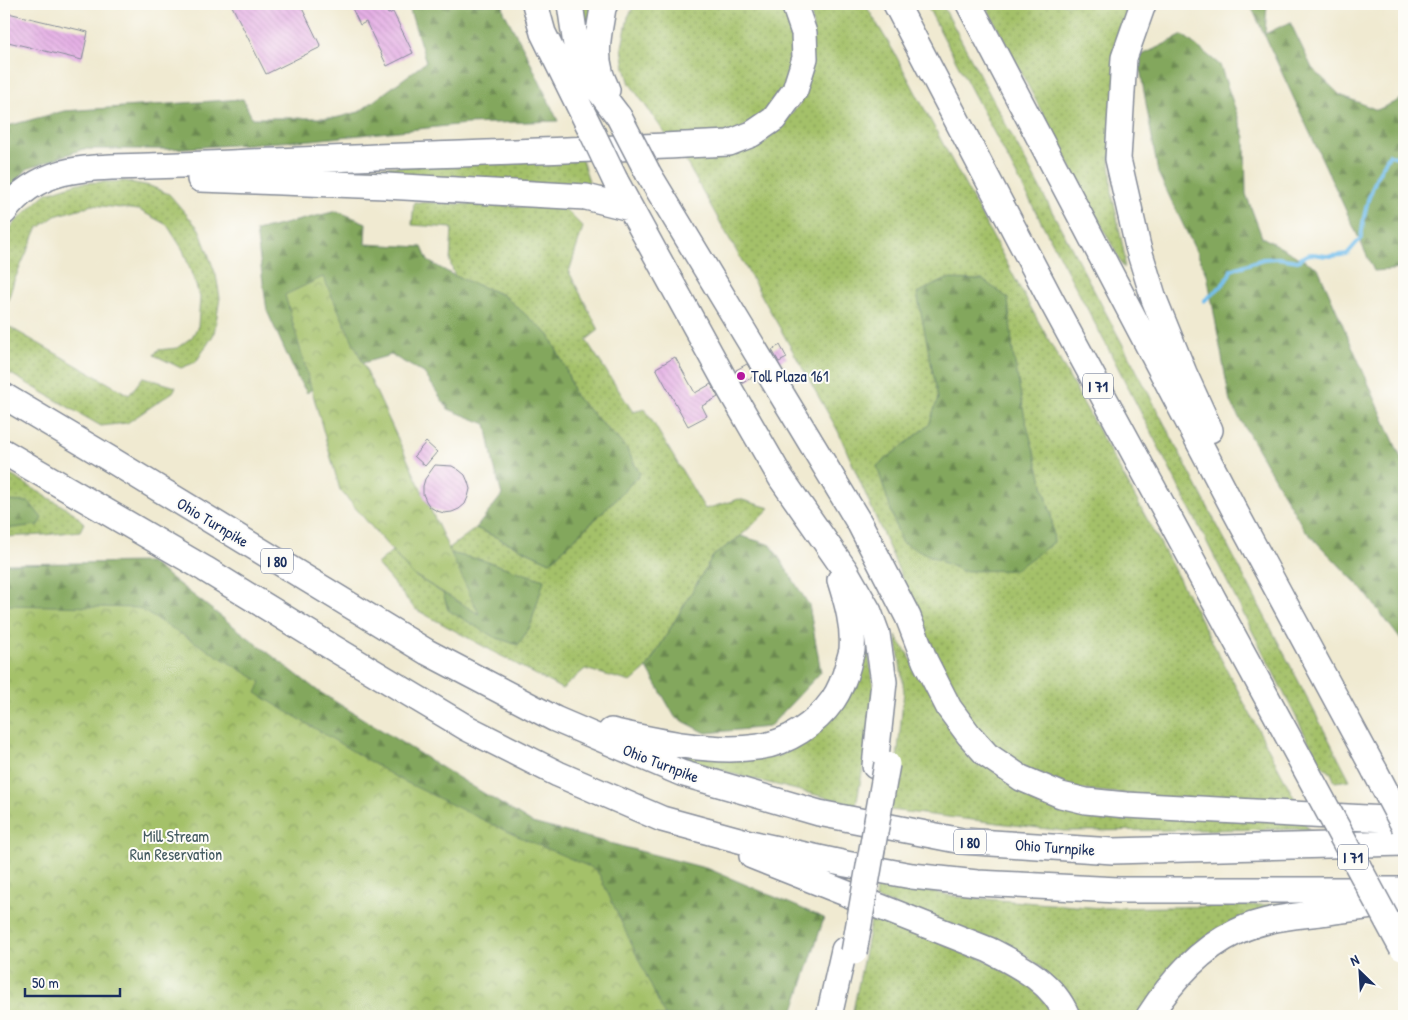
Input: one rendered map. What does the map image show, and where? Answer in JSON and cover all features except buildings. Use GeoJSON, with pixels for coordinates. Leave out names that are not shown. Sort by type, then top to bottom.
{"type":"FeatureCollection","features":[{"type":"Feature","properties":{"kind":"highway"},"geometry":{"type":"LineString","coordinates":[[535,4],[543,33],[630,208],[781,478],[844,570],[869,612],[877,634],[884,682],[881,765]]}},
{"type":"Feature","properties":{"kind":"highway"},"geometry":{"type":"LineString","coordinates":[[556,4],[555,10],[559,32],[579,106]]}},
{"type":"Feature","properties":{"kind":"highway"},"geometry":{"type":"LineString","coordinates":[[570,4],[577,52],[584,71],[619,117]]}},
{"type":"Feature","properties":{"kind":"highway"},"geometry":{"type":"LineString","coordinates":[[605,4],[599,31],[597,55],[600,72],[619,117],[648,173],[860,524],[908,617],[924,661],[949,708],[987,755],[1021,778],[1061,795],[1086,800],[1126,805],[1404,820]]}},
{"type":"Feature","properties":{"kind":"highway"},"geometry":{"type":"LineString","coordinates":[[619,117],[613,42],[617,16],[623,4]]}},
{"type":"Feature","properties":{"kind":"highway"},"geometry":{"type":"LineString","coordinates":[[4,212],[10,204],[33,186],[46,179],[61,173],[87,168],[730,143],[752,134],[774,119],[795,90],[805,58],[804,33],[794,4]]}},
{"type":"Feature","properties":{"kind":"highway"},"geometry":{"type":"LineString","coordinates":[[878,4],[972,179],[1051,300]]}},
{"type":"Feature","properties":{"kind":"highway","name":"I 71"},"geometry":{"type":"LineString","coordinates":[[896,4],[1051,300],[1403,950]]}},
{"type":"Feature","properties":{"kind":"highway"},"geometry":{"type":"LineString","coordinates":[[969,4],[1236,513],[1404,826]]}},
{"type":"Feature","properties":{"kind":"highway"},"geometry":{"type":"LineString","coordinates":[[1144,4],[1124,58],[1118,159],[1138,247],[1154,299],[1184,373],[1219,450],[1236,513]]}},
{"type":"Feature","properties":{"kind":"highway"},"geometry":{"type":"LineString","coordinates":[[4,227],[24,204],[48,188],[76,180],[112,176],[386,186],[586,197],[630,208]]}},
{"type":"Feature","properties":{"kind":"highway","name":"Ohio Turnpike"},"geometry":{"type":"LineString","coordinates":[[4,396],[427,652],[555,719],[681,773],[819,813],[962,841],[1113,851],[1404,843]]}},
{"type":"Feature","properties":{"kind":"highway"},"geometry":{"type":"LineString","coordinates":[[4,452],[205,569],[467,728],[558,774],[662,819],[698,837],[779,866],[989,950],[1022,968],[1048,988],[1062,1005],[1067,1016]]}},
{"type":"Feature","properties":{"kind":"highway"},"geometry":{"type":"LineString","coordinates":[[842,1016],[849,951],[894,690],[889,636],[869,582],[860,524]]}},
{"type":"Feature","properties":{"kind":"highway"},"geometry":{"type":"LineString","coordinates":[[555,719],[664,743],[725,749],[758,747],[793,736],[815,720],[834,699],[845,676],[852,651],[852,625],[847,600],[829,549]]}},
{"type":"Feature","properties":{"kind":"highway"},"geometry":{"type":"LineString","coordinates":[[662,819],[750,843],[846,864],[912,876],[978,883],[1118,890],[1404,890]]}},
{"type":"Feature","properties":{"kind":"highway"},"geometry":{"type":"LineString","coordinates":[[1149,1016],[1181,973],[1209,947],[1236,932],[1262,922],[1288,916],[1404,902]]}},
{"type":"Feature","properties":{"kind":"highway"},"geometry":{"type":"LineString","coordinates":[[829,1016],[849,951]]}},
{"type":"Feature","properties":{"kind":"green space"},"geometry":{"type":"Polygon","coordinates":[[[408,4],[503,4],[504,12],[527,55],[558,121],[466,124],[312,140],[169,149],[83,149],[27,169],[4,196],[4,127],[64,111],[243,99],[252,118],[335,118],[359,112],[426,62],[408,4]]]}},
{"type":"Feature","properties":{"kind":"green space"},"geometry":{"type":"Polygon","coordinates":[[[578,4],[600,4],[598,21],[582,38],[578,4]]]}},
{"type":"Feature","properties":{"kind":"green space"},"geometry":{"type":"Polygon","coordinates":[[[635,4],[788,4],[801,44],[784,99],[736,132],[667,136],[630,84],[625,68],[622,47],[628,17],[635,4]]]}},
{"type":"Feature","properties":{"kind":"green space"},"geometry":{"type":"Polygon","coordinates":[[[806,4],[865,4],[894,52],[1019,286],[1158,539],[1297,803],[1154,797],[1078,789],[1023,768],[975,730],[947,681],[838,431],[681,153],[713,154],[766,142],[800,104],[813,28],[811,11],[806,4]]]}},
{"type":"Feature","properties":{"kind":"green space"},"geometry":{"type":"Polygon","coordinates":[[[926,4],[942,4],[1141,379],[1350,780],[1335,782],[1331,773],[1320,764],[1110,352],[926,4]]]}},
{"type":"Feature","properties":{"kind":"green space"},"geometry":{"type":"Polygon","coordinates":[[[985,4],[1137,4],[1110,160],[1112,193],[1125,258],[1124,268],[985,4]]]}},
{"type":"Feature","properties":{"kind":"green space"},"geometry":{"type":"Polygon","coordinates":[[[1250,4],[1267,4],[1265,34],[1290,22],[1312,68],[1340,95],[1377,110],[1404,98],[1404,269],[1374,271],[1250,4]]]}},
{"type":"Feature","properties":{"kind":"green space"},"geometry":{"type":"Polygon","coordinates":[[[1183,35],[1220,65],[1245,137],[1246,194],[1262,237],[1318,268],[1404,465],[1404,644],[1363,590],[1304,529],[1230,402],[1207,274],[1158,173],[1138,57],[1183,35]]]}},
{"type":"Feature","properties":{"kind":"green space"},"geometry":{"type":"Polygon","coordinates":[[[581,157],[589,181],[586,186],[252,174],[581,157]]]}},
{"type":"Feature","properties":{"kind":"green space"},"geometry":{"type":"Polygon","coordinates":[[[124,181],[150,186],[169,194],[199,229],[216,275],[220,298],[214,334],[196,362],[181,368],[154,355],[158,350],[177,348],[192,337],[198,326],[200,297],[183,250],[167,225],[139,210],[92,205],[55,216],[37,229],[14,281],[4,313],[4,239],[14,223],[47,193],[78,183],[124,181]]]}},
{"type":"Feature","properties":{"kind":"green space"},"geometry":{"type":"Polygon","coordinates":[[[414,202],[564,208],[583,227],[569,272],[599,330],[586,340],[633,412],[645,409],[705,509],[739,499],[770,508],[741,536],[713,556],[647,668],[631,682],[585,669],[562,689],[415,609],[377,564],[392,551],[412,574],[444,594],[444,552],[476,528],[550,562],[640,474],[626,448],[575,396],[566,369],[503,295],[455,277],[450,262],[452,228],[412,225],[414,202]]]}},
{"type":"Feature","properties":{"kind":"green space"},"geometry":{"type":"Polygon","coordinates":[[[337,211],[366,223],[365,244],[422,247],[428,261],[455,276],[503,295],[549,335],[566,369],[575,396],[626,448],[640,474],[550,562],[476,528],[502,495],[486,424],[448,409],[424,373],[391,355],[334,371],[307,393],[297,377],[267,311],[256,231],[337,211]]]}},
{"type":"Feature","properties":{"kind":"green space"},"geometry":{"type":"Polygon","coordinates":[[[323,277],[479,614],[412,574],[340,490],[285,295],[323,277]]]}},
{"type":"Feature","properties":{"kind":"green space"},"geometry":{"type":"Polygon","coordinates":[[[947,279],[983,280],[1008,298],[1013,353],[1025,418],[1051,514],[1054,542],[1015,570],[962,571],[901,542],[877,466],[929,425],[938,398],[917,293],[947,279]]]}},
{"type":"Feature","properties":{"kind":"green space"},"geometry":{"type":"Polygon","coordinates":[[[4,324],[129,395],[143,377],[176,387],[173,392],[127,423],[101,426],[4,370],[4,324]]]}},
{"type":"Feature","properties":{"kind":"green space"},"geometry":{"type":"Polygon","coordinates":[[[4,471],[74,513],[84,523],[80,531],[4,537],[4,471]]]}},
{"type":"Feature","properties":{"kind":"green space"},"geometry":{"type":"Polygon","coordinates":[[[4,501],[29,502],[42,518],[38,525],[4,529],[4,501]]]}},
{"type":"Feature","properties":{"kind":"green space"},"geometry":{"type":"Polygon","coordinates":[[[741,536],[771,545],[809,605],[821,672],[769,727],[706,733],[675,717],[647,668],[713,556],[741,536]]]}},
{"type":"Feature","properties":{"kind":"green space"},"geometry":{"type":"Polygon","coordinates":[[[444,552],[482,560],[544,580],[530,627],[518,645],[494,637],[448,610],[436,568],[444,552]]]}},
{"type":"Feature","properties":{"kind":"green space","name":"Mill Stream Run Reservation"},"geometry":{"type":"Polygon","coordinates":[[[150,562],[318,691],[532,823],[709,869],[824,918],[792,1016],[4,1016],[4,564],[150,562]]]}},
{"type":"Feature","properties":{"kind":"green space","name":"Mill Stream Run Reservation"},"geometry":{"type":"Polygon","coordinates":[[[4,605],[138,608],[261,682],[256,693],[397,778],[508,832],[597,870],[665,1016],[4,1016],[4,605]]]}},
{"type":"Feature","properties":{"kind":"green space"},"geometry":{"type":"Polygon","coordinates":[[[865,634],[876,700],[856,805],[733,774],[668,753],[739,759],[779,756],[808,740],[863,654],[865,634]]]}},
{"type":"Feature","properties":{"kind":"green space"},"geometry":{"type":"Polygon","coordinates":[[[896,636],[943,709],[1016,784],[1304,821],[1309,829],[1064,831],[890,810],[904,691],[896,636]]]}},
{"type":"Feature","properties":{"kind":"green space"},"geometry":{"type":"Polygon","coordinates":[[[877,882],[960,897],[1101,908],[1297,903],[1297,910],[1240,922],[1142,1016],[1076,1016],[1041,967],[1024,954],[875,898],[877,882]]]}},
{"type":"Feature","properties":{"kind":"green space"},"geometry":{"type":"Polygon","coordinates":[[[872,916],[1025,975],[1061,1016],[852,1016],[872,916]]]}},
{"type":"Feature","properties":{"kind":"waterway"},"geometry":{"type":"LineString","coordinates":[[1204,301],[1223,284],[1231,270],[1263,259],[1278,258],[1298,261],[1310,254],[1330,256],[1347,254],[1361,238],[1368,200],[1377,176],[1389,155],[1404,158]]}},
{"type":"Feature","properties":{"kind":"place","name":"Toll Plaza 161"},"geometry":{"type":"Point","coordinates":[741,376]}}]}
